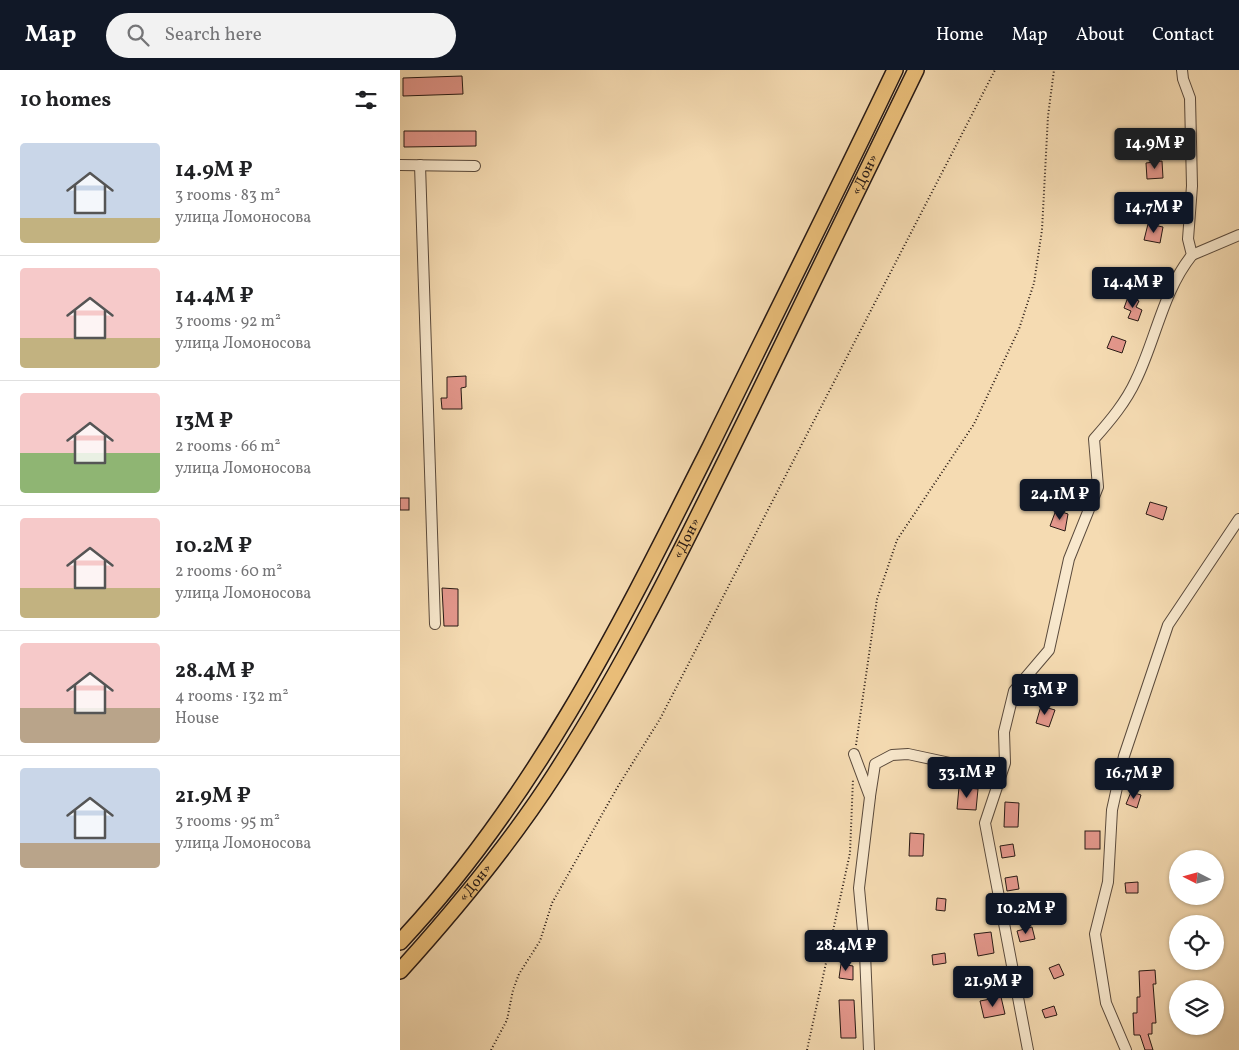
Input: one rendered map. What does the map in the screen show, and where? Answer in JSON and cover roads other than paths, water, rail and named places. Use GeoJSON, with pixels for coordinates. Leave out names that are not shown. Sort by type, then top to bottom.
{"type":"FeatureCollection","features":[{"type":"Feature","properties":{"kind":"highway","name":"«Дон»"},"geometry":{"type":"LineString","coordinates":[[400,942],[421,920],[526,784],[581,694],[659,548],[895,70]]}},
{"type":"Feature","properties":{"kind":"highway","name":"«Дон»"},"geometry":{"type":"LineString","coordinates":[[400,971],[443,924],[508,843],[555,774],[598,705],[675,565],[916,70]]}},
{"type":"Feature","properties":{"kind":"street"},"geometry":{"type":"LineString","coordinates":[[1182,70],[1183,80],[1190,98],[1192,186],[1188,238],[1192,255]]}},
{"type":"Feature","properties":{"kind":"street"},"geometry":{"type":"LineString","coordinates":[[400,165],[475,166]]}},
{"type":"Feature","properties":{"kind":"street"},"geometry":{"type":"LineString","coordinates":[[420,165],[435,624]]}},
{"type":"Feature","properties":{"kind":"street"},"geometry":{"type":"LineString","coordinates":[[1028,1050],[985,823],[1005,763],[1004,732],[1014,691],[1049,650],[1069,559],[1098,487],[1094,439],[1114,417],[1136,381],[1179,271],[1192,255],[1239,235]]}},
{"type":"Feature","properties":{"kind":"street"},"geometry":{"type":"LineString","coordinates":[[1126,1050],[1106,1003],[1095,934],[1108,882],[1114,801],[1124,756],[1168,625],[1239,519]]}},
{"type":"Feature","properties":{"kind":"street"},"geometry":{"type":"LineString","coordinates":[[854,754],[870,797]]}},
{"type":"Feature","properties":{"kind":"street"},"geometry":{"type":"LineString","coordinates":[[869,1050],[865,953],[859,888],[876,764],[892,755],[908,754],[1001,774]]}}]}
